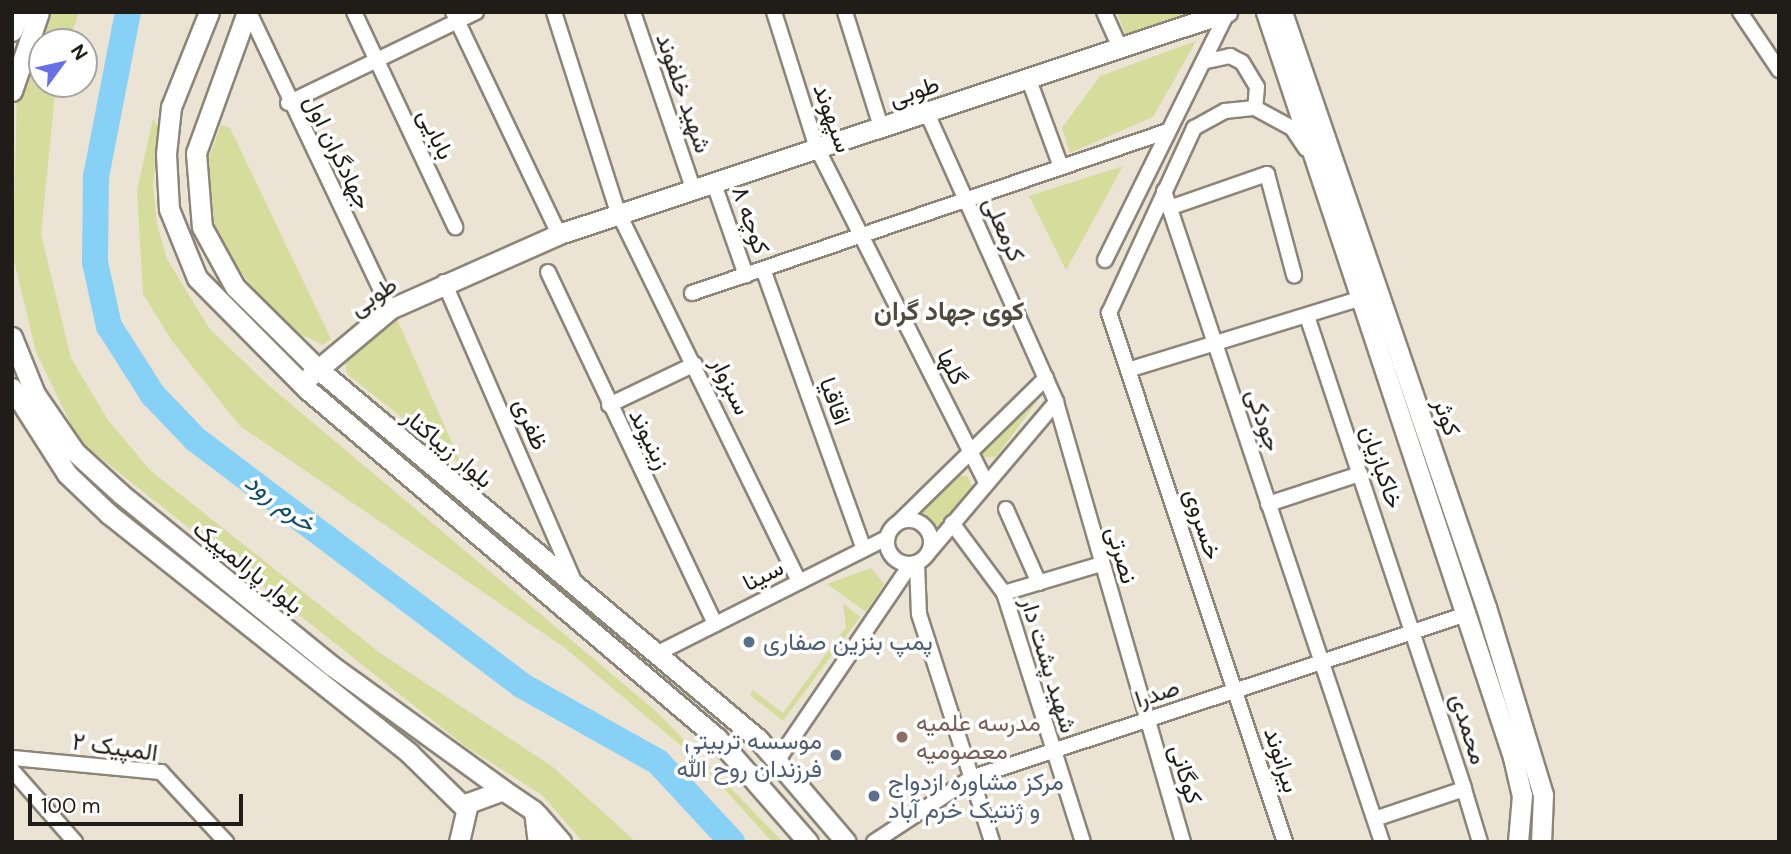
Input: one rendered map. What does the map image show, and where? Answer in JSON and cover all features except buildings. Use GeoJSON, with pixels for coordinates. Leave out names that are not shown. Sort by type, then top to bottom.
{"type":"FeatureCollection","features":[{"type":"Feature","properties":{"kind":"main road"},"geometry":{"type":"LineString","coordinates":[[12,31],[20,12]]}},
{"type":"Feature","properties":{"kind":"main road"},"geometry":{"type":"LineString","coordinates":[[12,91],[40,12]]}},
{"type":"Feature","properties":{"kind":"main road","name":"بلوار زیباکنار"},"geometry":{"type":"LineString","coordinates":[[209,12],[171,107],[169,209],[197,278],[302,384],[740,760],[808,842]]}},
{"type":"Feature","properties":{"kind":"main road","name":"بلوار زیباکنار"},"geometry":{"type":"LineString","coordinates":[[248,12],[196,153],[202,227],[235,287],[318,369],[758,739],[846,842]]}},
{"type":"Feature","properties":{"kind":"main road","name":"کوثر"},"geometry":{"type":"LineString","coordinates":[[1266,12],[1325,181],[1486,607],[1543,795],[1541,842]]}},
{"type":"Feature","properties":{"kind":"main road","name":"کوثر"},"geometry":{"type":"LineString","coordinates":[[1282,12],[1522,795],[1518,842]]}},
{"type":"Feature","properties":{"kind":"main road","name":"طوبی"},"geometry":{"type":"LineString","coordinates":[[302,384],[390,309],[444,282],[559,234],[618,212],[1226,15]]}},
{"type":"Feature","properties":{"kind":"main road","name":"بلوار پارالمپیک"},"geometry":{"type":"LineString","coordinates":[[12,337],[35,394],[93,469],[332,666],[534,811],[561,842]]}},
{"type":"Feature","properties":{"kind":"main road","name":"بلوار پارالمپیک"},"geometry":{"type":"LineString","coordinates":[[12,388],[67,474],[109,514],[409,752],[465,808]]}},
{"type":"Feature","properties":{"kind":"main road"},"geometry":{"type":"LineString","coordinates":[[1467,614],[1486,607]]}},
{"type":"Feature","properties":{"kind":"main road"},"geometry":{"type":"LineString","coordinates":[[740,760],[758,739]]}},
{"type":"Feature","properties":{"kind":"main road"},"geometry":{"type":"LineString","coordinates":[[458,841],[465,808],[478,795],[503,790]]}},
{"type":"Feature","properties":{"kind":"main road"},"geometry":{"type":"LineString","coordinates":[[534,811],[538,842]]}},
{"type":"Feature","properties":{"kind":"street","name":"جهادگران اول"},"geometry":{"type":"LineString","coordinates":[[248,12],[289,103],[390,309]]}},
{"type":"Feature","properties":{"kind":"street","name":"بابایی"},"geometry":{"type":"LineString","coordinates":[[354,12],[455,227]]}},
{"type":"Feature","properties":{"kind":"street"},"geometry":{"type":"LineString","coordinates":[[289,103],[376,61],[455,17],[476,12]]}},
{"type":"Feature","properties":{"kind":"street"},"geometry":{"type":"LineString","coordinates":[[554,12],[618,212]]}},
{"type":"Feature","properties":{"kind":"street","name":"شهید خلفوند"},"geometry":{"type":"LineString","coordinates":[[632,12],[693,188]]}},
{"type":"Feature","properties":{"kind":"street","name":"سپهوند"},"geometry":{"type":"LineString","coordinates":[[774,12],[817,148],[858,236]]}},
{"type":"Feature","properties":{"kind":"street"},"geometry":{"type":"LineString","coordinates":[[845,12],[881,127]]}},
{"type":"Feature","properties":{"kind":"street"},"geometry":{"type":"LineString","coordinates":[[1104,12],[1121,50]]}},
{"type":"Feature","properties":{"kind":"street"},"geometry":{"type":"LineString","coordinates":[[1740,12],[1779,70]]}},
{"type":"Feature","properties":{"kind":"street"},"geometry":{"type":"LineString","coordinates":[[1105,260],[1168,131],[1207,61],[1226,15]]}},
{"type":"Feature","properties":{"kind":"street"},"geometry":{"type":"LineString","coordinates":[[455,17],[559,234]]}},
{"type":"Feature","properties":{"kind":"street"},"geometry":{"type":"LineString","coordinates":[[1207,61],[1230,56],[1242,62],[1257,87],[1255,108]]}},
{"type":"Feature","properties":{"kind":"street"},"geometry":{"type":"LineString","coordinates":[[1030,80],[1060,167]]}},
{"type":"Feature","properties":{"kind":"street"},"geometry":{"type":"LineString","coordinates":[[1164,191],[1194,128],[1225,111],[1255,108],[1292,128],[1325,181]]}},
{"type":"Feature","properties":{"kind":"street","name":"کرمعلی"},"geometry":{"type":"LineString","coordinates":[[926,113],[1056,402]]}},
{"type":"Feature","properties":{"kind":"street"},"geometry":{"type":"LineString","coordinates":[[692,293],[1168,131]]}},
{"type":"Feature","properties":{"kind":"street"},"geometry":{"type":"LineString","coordinates":[[1169,208],[1268,174],[1294,275]]}},
{"type":"Feature","properties":{"kind":"street","name":"کوچه ۸"},"geometry":{"type":"LineString","coordinates":[[713,181],[746,275]]}},
{"type":"Feature","properties":{"kind":"street","name":"جودکی"},"geometry":{"type":"LineString","coordinates":[[1164,191],[1322,664]]}},
{"type":"Feature","properties":{"kind":"street","name":"خسروی"},"geometry":{"type":"LineString","coordinates":[[1164,191],[1109,313],[1235,692]]}},
{"type":"Feature","properties":{"kind":"street","name":"سبزوار"},"geometry":{"type":"LineString","coordinates":[[618,212],[695,364],[799,582]]}},
{"type":"Feature","properties":{"kind":"street","name":"گلها"},"geometry":{"type":"LineString","coordinates":[[858,236],[985,481]]}},
{"type":"Feature","properties":{"kind":"street","name":"اقاقیا"},"geometry":{"type":"LineString","coordinates":[[764,269],[864,549]]}},
{"type":"Feature","properties":{"kind":"street","name":"زینیوند"},"geometry":{"type":"LineString","coordinates":[[548,272],[715,624]]}},
{"type":"Feature","properties":{"kind":"street","name":"ظفری"},"geometry":{"type":"LineString","coordinates":[[444,282],[576,584]]}},
{"type":"Feature","properties":{"kind":"street"},"geometry":{"type":"LineString","coordinates":[[1128,370],[1370,295]]}},
{"type":"Feature","properties":{"kind":"street","name":"خاکبازیان"},"geometry":{"type":"LineString","coordinates":[[1307,316],[1416,633]]}},
{"type":"Feature","properties":{"kind":"street"},"geometry":{"type":"LineString","coordinates":[[609,405],[695,364]]}},
{"type":"Feature","properties":{"kind":"street"},"geometry":{"type":"LineString","coordinates":[[914,564],[895,560],[887,538],[899,522],[1046,378]]}},
{"type":"Feature","properties":{"kind":"street"},"geometry":{"type":"LineString","coordinates":[[777,761],[914,564],[929,552],[985,481],[1056,402]]}},
{"type":"Feature","properties":{"kind":"street","name":"نصرتی"},"geometry":{"type":"LineString","coordinates":[[1056,402],[1145,720]]}},
{"type":"Feature","properties":{"kind":"street"},"geometry":{"type":"LineString","coordinates":[[1268,504],[1360,474]]}},
{"type":"Feature","properties":{"kind":"street"},"geometry":{"type":"LineString","coordinates":[[1006,509],[1039,583]]}},
{"type":"Feature","properties":{"kind":"street"},"geometry":{"type":"LineString","coordinates":[[899,522],[925,526],[929,552]]}},
{"type":"Feature","properties":{"kind":"street","name":"شهید پشت دار"},"geometry":{"type":"LineString","coordinates":[[952,523],[1004,593],[1052,752],[1083,842]]}},
{"type":"Feature","properties":{"kind":"street","name":"سینا"},"geometry":{"type":"LineString","coordinates":[[658,653],[887,538]]}},
{"type":"Feature","properties":{"kind":"street"},"geometry":{"type":"LineString","coordinates":[[914,564],[919,614],[992,842]]}},
{"type":"Feature","properties":{"kind":"street"},"geometry":{"type":"LineString","coordinates":[[1004,593],[1101,564]]}},
{"type":"Feature","properties":{"kind":"street","name":"صدرا"},"geometry":{"type":"LineString","coordinates":[[874,842],[971,778],[1467,614]]}},
{"type":"Feature","properties":{"kind":"street","name":"محمدی"},"geometry":{"type":"LineString","coordinates":[[1375,819],[1464,789],[1416,633]]}},
{"type":"Feature","properties":{"kind":"street"},"geometry":{"type":"LineString","coordinates":[[1322,664],[1382,842]]}},
{"type":"Feature","properties":{"kind":"street","name":"بیرانوند"},"geometry":{"type":"LineString","coordinates":[[1235,692],[1285,842]]}},
{"type":"Feature","properties":{"kind":"street","name":"کوگانی"},"geometry":{"type":"LineString","coordinates":[[1145,720],[1183,842]]}},
{"type":"Feature","properties":{"kind":"street","name":"المپیک ۲"},"geometry":{"type":"LineString","coordinates":[[12,758],[161,772],[226,842]]}},
{"type":"Feature","properties":{"kind":"street"},"geometry":{"type":"LineString","coordinates":[[12,770],[75,842]]}},
{"type":"Feature","properties":{"kind":"street"},"geometry":{"type":"LineString","coordinates":[[1464,789],[1480,842]]}},
{"type":"Feature","properties":{"kind":"green space"},"geometry":{"type":"Polygon","coordinates":[[[25,12],[79,12],[74,28],[28,28],[28,98],[55,98],[41,234],[71,358],[108,420],[151,471],[380,653],[553,767],[636,842],[583,842],[542,795],[465,746],[79,441],[36,352],[13,256],[18,49],[25,12]]]}},
{"type":"Feature","properties":{"kind":"green space"},"geometry":{"type":"Polygon","coordinates":[[[1117,12],[1187,12],[1127,39],[1117,12]]]}},
{"type":"Feature","properties":{"kind":"green space"},"geometry":{"type":"Polygon","coordinates":[[[1196,41],[1153,117],[1070,153],[1062,128],[1100,76],[1196,41]]]}},
{"type":"Feature","properties":{"kind":"green space"},"geometry":{"type":"Polygon","coordinates":[[[153,119],[159,127],[153,186],[157,224],[167,259],[209,328],[267,384],[658,713],[783,842],[772,842],[699,761],[565,648],[240,426],[172,341],[143,294],[137,190],[153,119]]]}},
{"type":"Feature","properties":{"kind":"green space"},"geometry":{"type":"Polygon","coordinates":[[[221,125],[230,128],[331,339],[323,345],[298,333],[256,292],[216,238],[208,160],[221,125]]]}},
{"type":"Feature","properties":{"kind":"green space"},"geometry":{"type":"Polygon","coordinates":[[[1123,166],[1066,270],[1029,196],[1123,166]]]}},
{"type":"Feature","properties":{"kind":"green space"},"geometry":{"type":"Polygon","coordinates":[[[395,315],[462,465],[347,374],[345,361],[395,315]]]}},
{"type":"Feature","properties":{"kind":"green space"},"geometry":{"type":"Polygon","coordinates":[[[1038,400],[996,457],[984,457],[981,452],[1038,400]]]}},
{"type":"Feature","properties":{"kind":"green space"},"geometry":{"type":"Polygon","coordinates":[[[955,476],[967,476],[974,489],[937,535],[933,521],[917,513],[955,476]]]}},
{"type":"Feature","properties":{"kind":"green space"},"geometry":{"type":"Polygon","coordinates":[[[871,568],[884,584],[866,612],[827,584],[871,568]]]}},
{"type":"Feature","properties":{"kind":"green space"},"geometry":{"type":"Polygon","coordinates":[[[843,603],[860,617],[783,721],[750,695],[753,690],[783,713],[846,627],[843,603]]]}},
{"type":"Feature","properties":{"kind":"waterway","name":"خرم رود"},"geometry":{"type":"LineString","coordinates":[[128,12],[96,176],[95,262],[109,326],[153,395],[195,439],[521,685],[658,762],[732,842]]}},
{"type":"Feature","properties":{"kind":"place","name":"پمپ بنزین صفاری"},"geometry":{"type":"Point","coordinates":[749,642]}},
{"type":"Feature","properties":{"kind":"place","name":"مدرسه علمیه معصومیه"},"geometry":{"type":"Point","coordinates":[902,737]}},
{"type":"Feature","properties":{"kind":"place","name":"موسسه تربیتی فرزندان روح الله"},"geometry":{"type":"Point","coordinates":[836,755]}},
{"type":"Feature","properties":{"kind":"place","name":"مرکز مشاوره ازدواج و ژنتیک خرم آباد"},"geometry":{"type":"Point","coordinates":[874,796]}},
{"type":"Feature","properties":{"kind":"district","name":"کوی جهاد گران"},"geometry":{"type":"Point","coordinates":[949,312]}}]}
